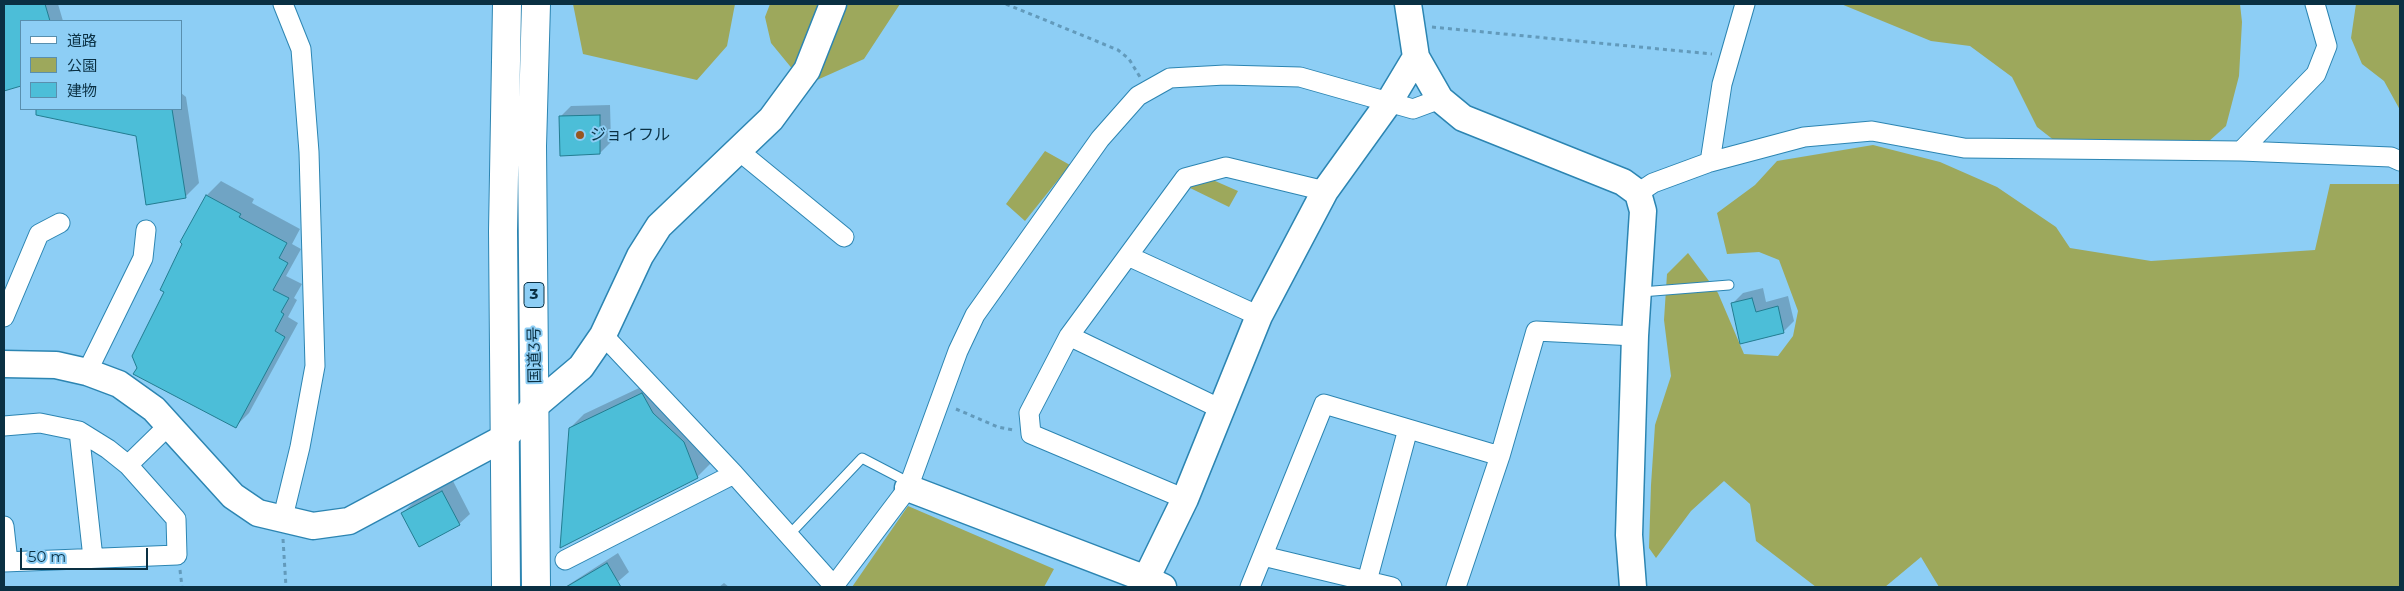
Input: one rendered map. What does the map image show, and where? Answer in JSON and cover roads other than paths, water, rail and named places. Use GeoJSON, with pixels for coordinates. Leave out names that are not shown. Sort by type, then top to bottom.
{"type":"FeatureCollection","features":[{"type":"Feature","properties":{"kind":"highway","name":"国道3号"},"geometry":{"type":"LineString","coordinates":[[506,587],[503,231],[507,4]]}},
{"type":"Feature","properties":{"kind":"highway","name":"国道3号"},"geometry":{"type":"LineString","coordinates":[[536,4],[532,146],[536,405],[536,587]]}},
{"type":"Feature","properties":{"kind":"street"},"geometry":{"type":"LineString","coordinates":[[282,521],[300,447],[315,366],[310,170],[300,49],[283,4]]}},
{"type":"Feature","properties":{"kind":"street"},"geometry":{"type":"LineString","coordinates":[[4,363],[56,365],[87,372],[119,384],[154,409],[233,496],[258,514],[282,521],[313,526],[349,521],[504,438],[536,405],[581,367],[603,335],[640,256],[660,226],[771,120],[807,70],[833,4]]}},
{"type":"Feature","properties":{"kind":"street"},"geometry":{"type":"LineString","coordinates":[[1710,162],[1722,84],[1745,4]]}},
{"type":"Feature","properties":{"kind":"street"},"geometry":{"type":"LineString","coordinates":[[2241,151],[2316,74],[2327,46],[2315,4]]}},
{"type":"Feature","properties":{"kind":"street"},"geometry":{"type":"LineString","coordinates":[[1410,16],[1416,58],[1440,99],[1464,118],[1623,182],[1638,194],[1643,211],[1635,336],[1629,535],[1633,587]]}},
{"type":"Feature","properties":{"kind":"street"},"geometry":{"type":"LineString","coordinates":[[909,486],[1154,583],[1185,499],[1259,316],[1324,191],[1389,102],[1416,58]]}},
{"type":"Feature","properties":{"kind":"street"},"geometry":{"type":"LineString","coordinates":[[603,335],[734,474],[833,587],[909,486],[958,351],[975,315],[1100,139],[1138,96],[1170,78],[1225,75],[1300,77],[1413,110],[1440,99]]}},
{"type":"Feature","properties":{"kind":"street"},"geometry":{"type":"LineString","coordinates":[[1638,194],[1653,183],[1710,162],[1804,137],[1872,131],[1964,148],[2241,151],[2391,157],[2400,161]]}},
{"type":"Feature","properties":{"kind":"street"},"geometry":{"type":"LineString","coordinates":[[739,151],[844,238]]}},
{"type":"Feature","properties":{"kind":"street"},"geometry":{"type":"LineString","coordinates":[[1185,499],[1031,434],[1028,413],[1069,336],[1185,178],[1226,167],[1324,191]]}},
{"type":"Feature","properties":{"kind":"street"},"geometry":{"type":"LineString","coordinates":[[4,317],[39,234],[60,223]]}},
{"type":"Feature","properties":{"kind":"street"},"geometry":{"type":"LineString","coordinates":[[87,372],[143,258],[146,230]]}},
{"type":"Feature","properties":{"kind":"street"},"geometry":{"type":"LineString","coordinates":[[1128,256],[1259,316]]}},
{"type":"Feature","properties":{"kind":"street"},"geometry":{"type":"LineString","coordinates":[[1456,587],[1500,456],[1536,331],[1635,336]]}},
{"type":"Feature","properties":{"kind":"street"},"geometry":{"type":"LineString","coordinates":[[1069,336],[1222,409]]}},
{"type":"Feature","properties":{"kind":"street"},"geometry":{"type":"LineString","coordinates":[[1250,587],[1324,404],[1500,456]]}},
{"type":"Feature","properties":{"kind":"street"},"geometry":{"type":"LineString","coordinates":[[4,426],[40,423],[79,431],[108,449],[128,465],[176,519],[177,555],[6,562],[4,526]]}},
{"type":"Feature","properties":{"kind":"street"},"geometry":{"type":"LineString","coordinates":[[128,465],[169,424]]}},
{"type":"Feature","properties":{"kind":"street"},"geometry":{"type":"LineString","coordinates":[[1367,581],[1408,429]]}},
{"type":"Feature","properties":{"kind":"street"},"geometry":{"type":"LineString","coordinates":[[79,431],[94,558]]}},
{"type":"Feature","properties":{"kind":"street"},"geometry":{"type":"LineString","coordinates":[[565,560],[734,474]]}},
{"type":"Feature","properties":{"kind":"street"},"geometry":{"type":"LineString","coordinates":[[1263,556],[1392,587]]}},
{"type":"Feature","properties":{"kind":"lane"},"geometry":{"type":"LineString","coordinates":[[1638,292],[1729,285]]}},
{"type":"Feature","properties":{"kind":"lane"},"geometry":{"type":"LineString","coordinates":[[788,535],[862,458],[909,486]]}},
{"type":"Feature","properties":{"kind":"place","name":"ジョイフル"},"geometry":{"type":"Point","coordinates":[580,135]}}]}
